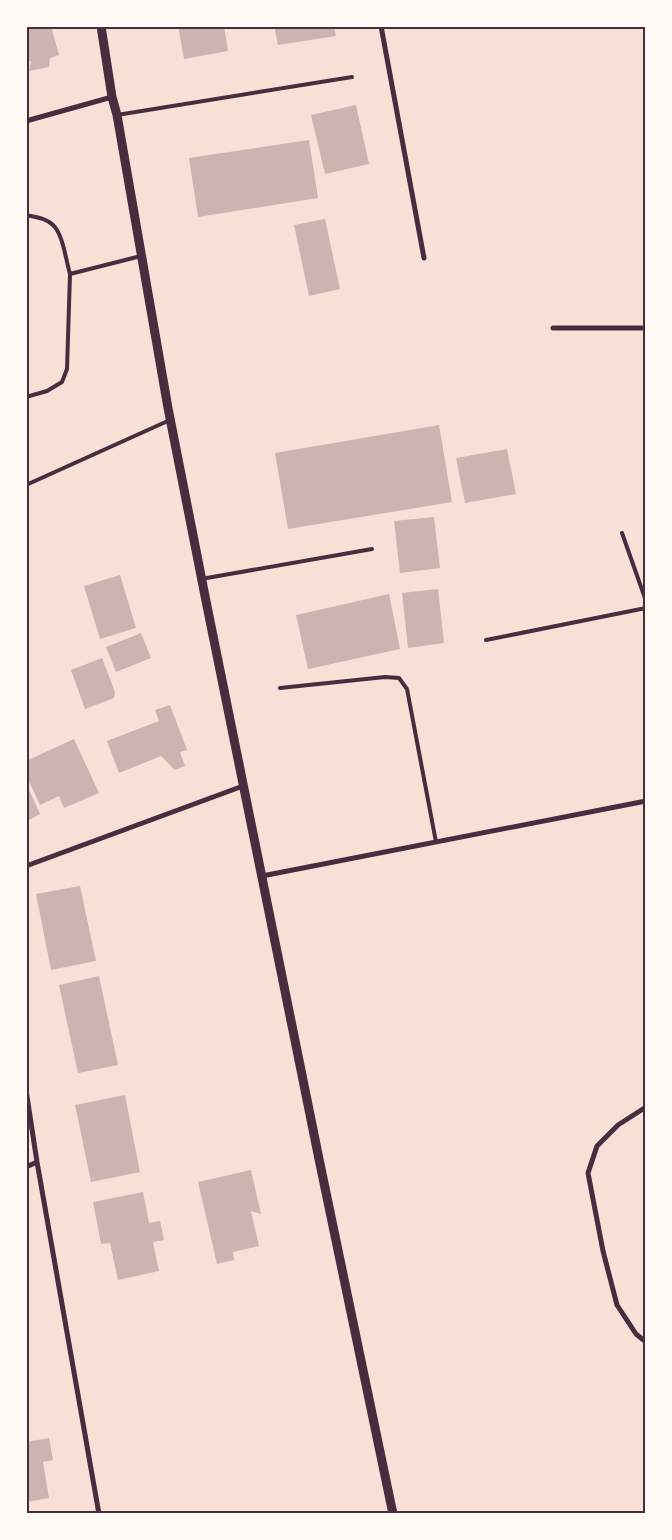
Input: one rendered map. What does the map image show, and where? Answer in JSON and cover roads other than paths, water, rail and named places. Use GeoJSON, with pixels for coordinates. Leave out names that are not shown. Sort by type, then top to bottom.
{"type":"FeatureCollection","features":[{"type":"Feature","properties":{"kind":"street"},"geometry":{"type":"LineString","coordinates":[[100,26],[170,420],[201,579],[393,1514]]}},
{"type":"Feature","properties":{"kind":"street"},"geometry":{"type":"LineString","coordinates":[[381,26],[424,258]]}},
{"type":"Feature","properties":{"kind":"street"},"geometry":{"type":"LineString","coordinates":[[26,120],[112,97]]}},
{"type":"Feature","properties":{"kind":"street"},"geometry":{"type":"LineString","coordinates":[[553,328],[646,328]]}},
{"type":"Feature","properties":{"kind":"street"},"geometry":{"type":"LineString","coordinates":[[26,866],[243,786]]}},
{"type":"Feature","properties":{"kind":"street"},"geometry":{"type":"LineString","coordinates":[[262,876],[646,800]]}},
{"type":"Feature","properties":{"kind":"street"},"geometry":{"type":"LineString","coordinates":[[26,1090],[99,1514]]}},
{"type":"Feature","properties":{"kind":"street"},"geometry":{"type":"LineString","coordinates":[[646,1107],[618,1125],[598,1146],[588,1173],[603,1250],[617,1305],[636,1334],[646,1342]]}},
{"type":"Feature","properties":{"kind":"street"},"geometry":{"type":"LineString","coordinates":[[26,1167],[37,1162]]}},
{"type":"Feature","properties":{"kind":"lane"},"geometry":{"type":"LineString","coordinates":[[117,115],[352,77]]}},
{"type":"Feature","properties":{"kind":"lane"},"geometry":{"type":"LineString","coordinates":[[26,215],[40,218],[53,225],[61,239],[70,274],[67,369],[62,382],[47,391],[26,397]]}},
{"type":"Feature","properties":{"kind":"lane"},"geometry":{"type":"LineString","coordinates":[[70,274],[141,256]]}},
{"type":"Feature","properties":{"kind":"lane"},"geometry":{"type":"LineString","coordinates":[[26,484],[170,420]]}},
{"type":"Feature","properties":{"kind":"lane"},"geometry":{"type":"LineString","coordinates":[[622,534],[646,601]]}},
{"type":"Feature","properties":{"kind":"lane"},"geometry":{"type":"LineString","coordinates":[[201,579],[372,549]]}},
{"type":"Feature","properties":{"kind":"lane"},"geometry":{"type":"LineString","coordinates":[[486,640],[646,608]]}},
{"type":"Feature","properties":{"kind":"lane"},"geometry":{"type":"LineString","coordinates":[[280,688],[385,677],[399,678],[407,689],[436,842]]}}]}
